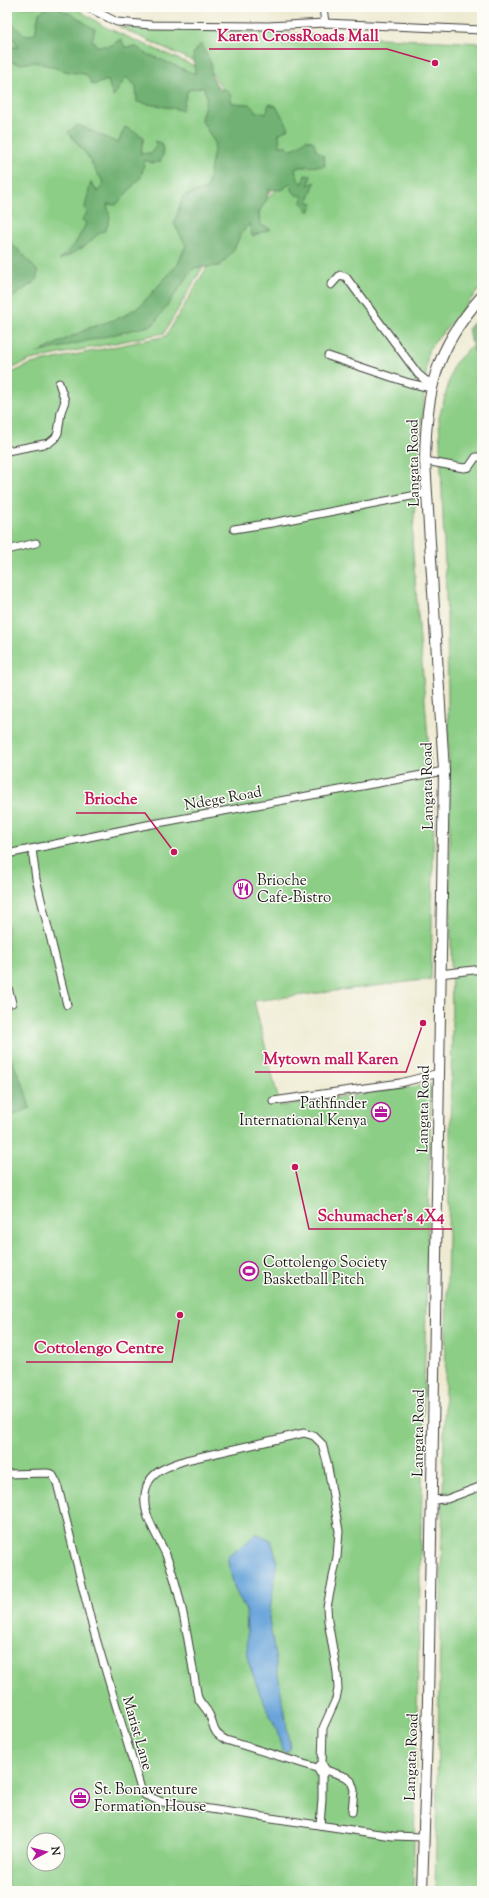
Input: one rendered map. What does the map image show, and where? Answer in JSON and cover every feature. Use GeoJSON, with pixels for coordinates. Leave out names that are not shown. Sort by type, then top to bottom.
{"type":"FeatureCollection","features":[{"type":"Feature","properties":{"kind":"main road","name":"Langata Road"},"geometry":{"type":"LineString","coordinates":[[422,1891],[432,1500],[444,771],[425,461],[428,405],[436,368],[448,342],[482,296]]}},
{"type":"Feature","properties":{"kind":"street"},"geometry":{"type":"LineString","coordinates":[[87,7],[117,22],[151,25],[268,26],[325,23],[482,30]]}},
{"type":"Feature","properties":{"kind":"street"},"geometry":{"type":"LineString","coordinates":[[323,7],[325,23]]}},
{"type":"Feature","properties":{"kind":"street"},"geometry":{"type":"LineString","coordinates":[[332,285],[340,275],[346,276],[418,374],[432,385]]}},
{"type":"Feature","properties":{"kind":"street"},"geometry":{"type":"LineString","coordinates":[[328,356],[409,383],[432,385]]}},
{"type":"Feature","properties":{"kind":"street"},"geometry":{"type":"LineString","coordinates":[[7,451],[49,442],[55,438],[58,433],[61,412],[65,402],[59,383]]}},
{"type":"Feature","properties":{"kind":"street"},"geometry":{"type":"LineString","coordinates":[[425,461],[464,468],[469,467],[476,458],[482,457]]}},
{"type":"Feature","properties":{"kind":"street"},"geometry":{"type":"LineString","coordinates":[[234,528],[272,523],[428,493]]}},
{"type":"Feature","properties":{"kind":"street"},"geometry":{"type":"LineString","coordinates":[[7,550],[36,543]]}},
{"type":"Feature","properties":{"kind":"street","name":"Ndege Road"},"geometry":{"type":"LineString","coordinates":[[7,854],[148,825],[444,771]]}},
{"type":"Feature","properties":{"kind":"street"},"geometry":{"type":"LineString","coordinates":[[32,849],[36,879],[67,1004]]}},
{"type":"Feature","properties":{"kind":"street"},"geometry":{"type":"LineString","coordinates":[[440,974],[482,969]]}},
{"type":"Feature","properties":{"kind":"street"},"geometry":{"type":"LineString","coordinates":[[7,984],[12,1003]]}},
{"type":"Feature","properties":{"kind":"street"},"geometry":{"type":"LineString","coordinates":[[273,1101],[400,1083],[439,1073]]}},
{"type":"Feature","properties":{"kind":"street"},"geometry":{"type":"LineString","coordinates":[[317,1825],[322,1799],[321,1789],[322,1769],[323,1728],[336,1699],[338,1689],[327,1607],[337,1557],[339,1531],[327,1462],[322,1444],[314,1436],[300,1434],[186,1460],[168,1466],[151,1479],[147,1486],[144,1498],[146,1512],[162,1545],[174,1580],[198,1698],[209,1714],[213,1729],[218,1736],[226,1740],[322,1769],[346,1777],[352,1781],[354,1790],[352,1812]]}},
{"type":"Feature","properties":{"kind":"street","name":"Marist Lane"},"geometry":{"type":"LineString","coordinates":[[7,1474],[47,1473],[52,1474],[57,1482],[92,1625],[143,1793],[162,1802],[393,1836],[423,1837]]}},
{"type":"Feature","properties":{"kind":"street"},"geometry":{"type":"LineString","coordinates":[[432,1500],[447,1500],[482,1486]]}},
{"type":"Feature","properties":{"kind":"green space"},"geometry":{"type":"Polygon","coordinates":[[[7,7],[74,7],[105,27],[201,69],[282,180],[214,248],[164,333],[30,360],[7,371],[7,7]]]}},
{"type":"Feature","properties":{"kind":"green space"},"geometry":{"type":"Polygon","coordinates":[[[7,7],[13,7],[9,20],[25,36],[35,34],[39,13],[48,7],[58,7],[95,29],[92,40],[97,46],[110,46],[121,39],[125,47],[137,47],[145,53],[195,74],[193,54],[201,44],[211,63],[211,75],[219,89],[227,90],[231,96],[231,103],[250,104],[255,111],[266,114],[269,104],[276,106],[289,128],[279,134],[280,146],[287,146],[289,150],[297,147],[307,139],[314,142],[316,150],[324,156],[325,166],[301,167],[295,169],[298,180],[303,184],[305,175],[311,176],[308,185],[315,182],[308,201],[313,203],[309,212],[302,203],[303,196],[296,195],[292,190],[291,183],[282,190],[268,189],[267,199],[259,212],[260,225],[271,229],[252,236],[250,223],[241,234],[233,251],[220,266],[194,268],[153,325],[37,353],[89,328],[122,317],[141,305],[178,264],[186,245],[174,224],[183,196],[207,189],[215,143],[201,119],[207,97],[203,87],[188,90],[182,110],[137,102],[136,86],[126,77],[113,97],[108,80],[93,85],[85,74],[69,72],[35,62],[21,64],[7,61],[7,47],[18,47],[14,39],[7,37],[7,7]]]}},
{"type":"Feature","properties":{"kind":"green space"},"geometry":{"type":"Polygon","coordinates":[[[119,27],[482,43],[482,286],[428,350],[412,541],[434,811],[431,979],[254,1001],[280,1106],[431,1084],[413,1891],[7,1891],[7,375],[31,364],[166,336],[216,252],[286,179],[208,68],[119,27]]]}},
{"type":"Feature","properties":{"kind":"green space"},"geometry":{"type":"Polygon","coordinates":[[[78,125],[118,143],[125,127],[144,137],[140,154],[151,153],[157,145],[154,141],[162,143],[163,155],[160,162],[152,163],[145,160],[141,177],[116,205],[107,204],[110,218],[106,230],[82,248],[59,260],[76,242],[86,224],[82,219],[87,213],[85,207],[91,182],[98,192],[104,182],[96,172],[89,158],[68,132],[78,125]]]}},
{"type":"Feature","properties":{"kind":"green space"},"geometry":{"type":"Polygon","coordinates":[[[7,240],[23,254],[38,272],[36,281],[7,301],[7,240]]]}},
{"type":"Feature","properties":{"kind":"green space"},"geometry":{"type":"Polygon","coordinates":[[[482,314],[482,375],[480,373],[468,329],[482,314]]]}},
{"type":"Feature","properties":{"kind":"green space"},"geometry":{"type":"Polygon","coordinates":[[[482,335],[482,1891],[435,1891],[452,1031],[447,618],[439,418],[454,364],[482,335]]]}},
{"type":"Feature","properties":{"kind":"green space"},"geometry":{"type":"Polygon","coordinates":[[[7,1050],[23,1085],[30,1108],[7,1118],[7,1050]]]}},
{"type":"Feature","properties":{"kind":"water"},"geometry":{"type":"Polygon","coordinates":[[[256,1533],[271,1540],[277,1560],[269,1619],[290,1747],[287,1753],[282,1750],[276,1728],[260,1694],[248,1661],[246,1610],[235,1590],[228,1562],[228,1555],[245,1544],[256,1533]]]}},
{"type":"Feature","properties":{"kind":"place","name":"Karen CrossRoads Mall"},"geometry":{"type":"Point","coordinates":[435,63]}},
{"type":"Feature","properties":{"kind":"place","name":"Brioche"},"geometry":{"type":"Point","coordinates":[174,852]}},
{"type":"Feature","properties":{"kind":"place","name":"Brioche Cafe-Bistro"},"geometry":{"type":"Point","coordinates":[243,889]}},
{"type":"Feature","properties":{"kind":"place","name":"Mytown mall Karen"},"geometry":{"type":"Point","coordinates":[423,1023]}},
{"type":"Feature","properties":{"kind":"place","name":"Pathfinder International Kenya"},"geometry":{"type":"Point","coordinates":[381,1112]}},
{"type":"Feature","properties":{"kind":"place","name":"Schumacher's 4X4"},"geometry":{"type":"Point","coordinates":[295,1167]}},
{"type":"Feature","properties":{"kind":"place","name":"Cottolengo Society Basketball Pitch"},"geometry":{"type":"Point","coordinates":[249,1271]}},
{"type":"Feature","properties":{"kind":"place","name":"Cottolengo Centre"},"geometry":{"type":"Point","coordinates":[180,1315]}},
{"type":"Feature","properties":{"kind":"place","name":"St. Bonaventure Formation House"},"geometry":{"type":"Point","coordinates":[80,1798]}}]}
